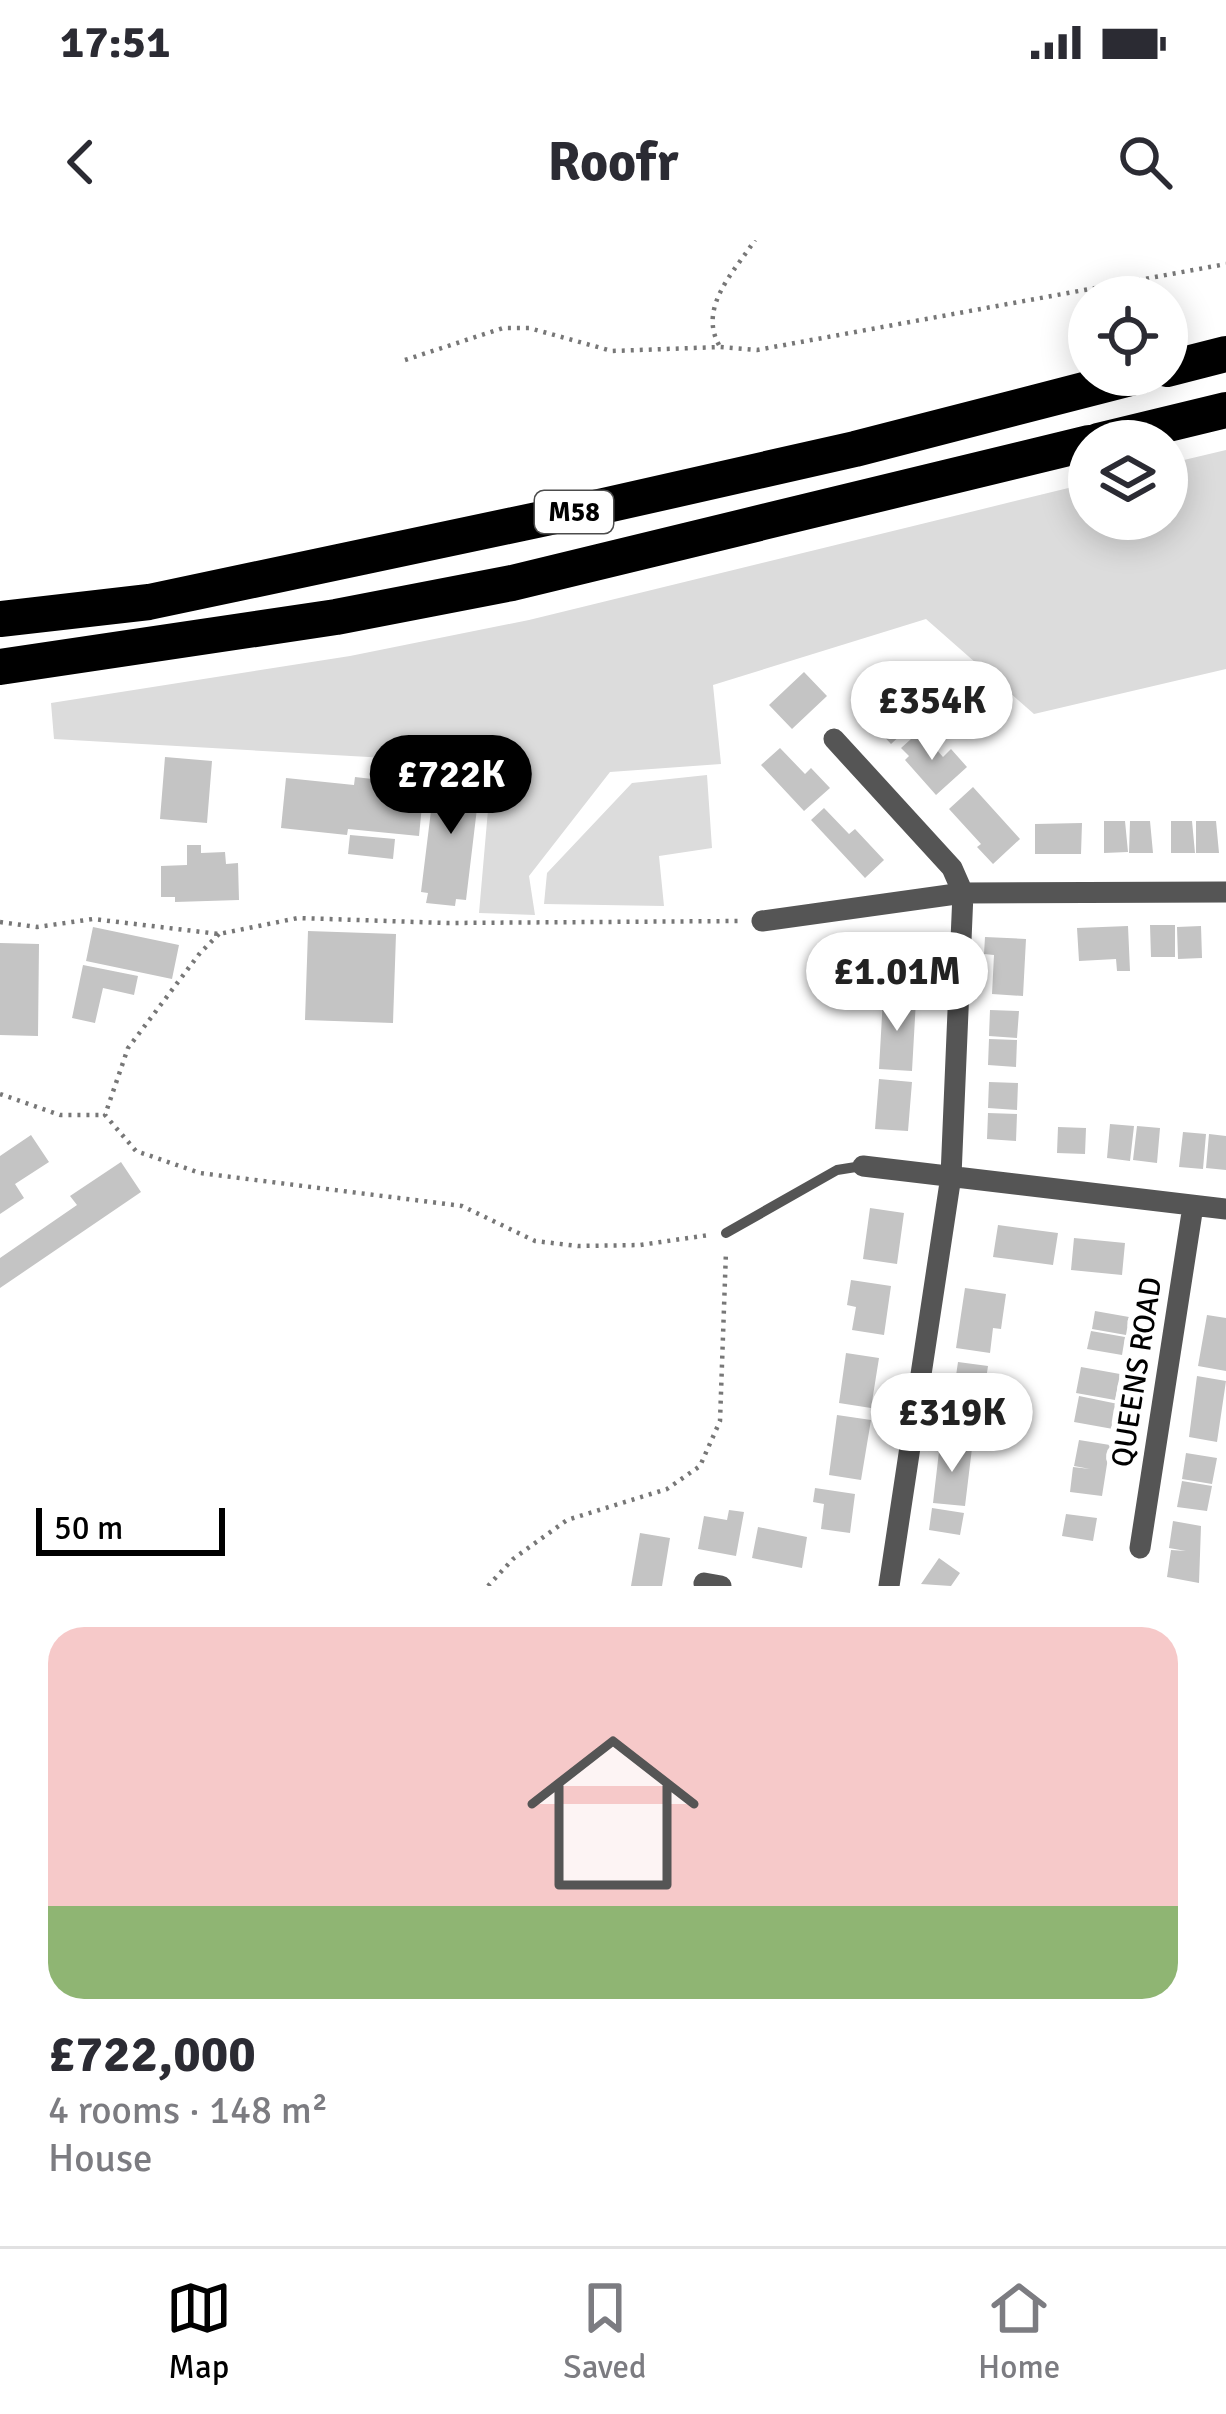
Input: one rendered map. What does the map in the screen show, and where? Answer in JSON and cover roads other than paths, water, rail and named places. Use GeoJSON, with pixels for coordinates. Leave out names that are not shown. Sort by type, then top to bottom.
{"type":"FeatureCollection","features":[{"type":"Feature","properties":{"kind":"highway"},"geometry":{"type":"LineString","coordinates":[[1188,364],[1226,354]]}},
{"type":"Feature","properties":{"kind":"highway","name":"M58"},"geometry":{"type":"LineString","coordinates":[[0,619],[148,602],[603,506],[1068,394]]}},
{"type":"Feature","properties":{"kind":"highway"},"geometry":{"type":"LineString","coordinates":[[1185,420],[1226,410]]}},
{"type":"Feature","properties":{"kind":"highway","name":"M58"},"geometry":{"type":"LineString","coordinates":[[0,667],[313,621],[512,583],[1068,448]]}},
{"type":"Feature","properties":{"kind":"street"},"geometry":{"type":"LineString","coordinates":[[834,739],[952,868],[963,893],[951,1176],[889,1586]]}},
{"type":"Feature","properties":{"kind":"street"},"geometry":{"type":"LineString","coordinates":[[763,921],[963,893],[1226,892]]}},
{"type":"Feature","properties":{"kind":"street"},"geometry":{"type":"LineString","coordinates":[[863,1166],[1226,1209]]}},
{"type":"Feature","properties":{"kind":"street","name":"QUEENS ROAD"},"geometry":{"type":"LineString","coordinates":[[1140,1548],[1193,1206]]}},
{"type":"Feature","properties":{"kind":"lane"},"geometry":{"type":"LineString","coordinates":[[726,1233],[837,1170],[863,1166]]}}]}
